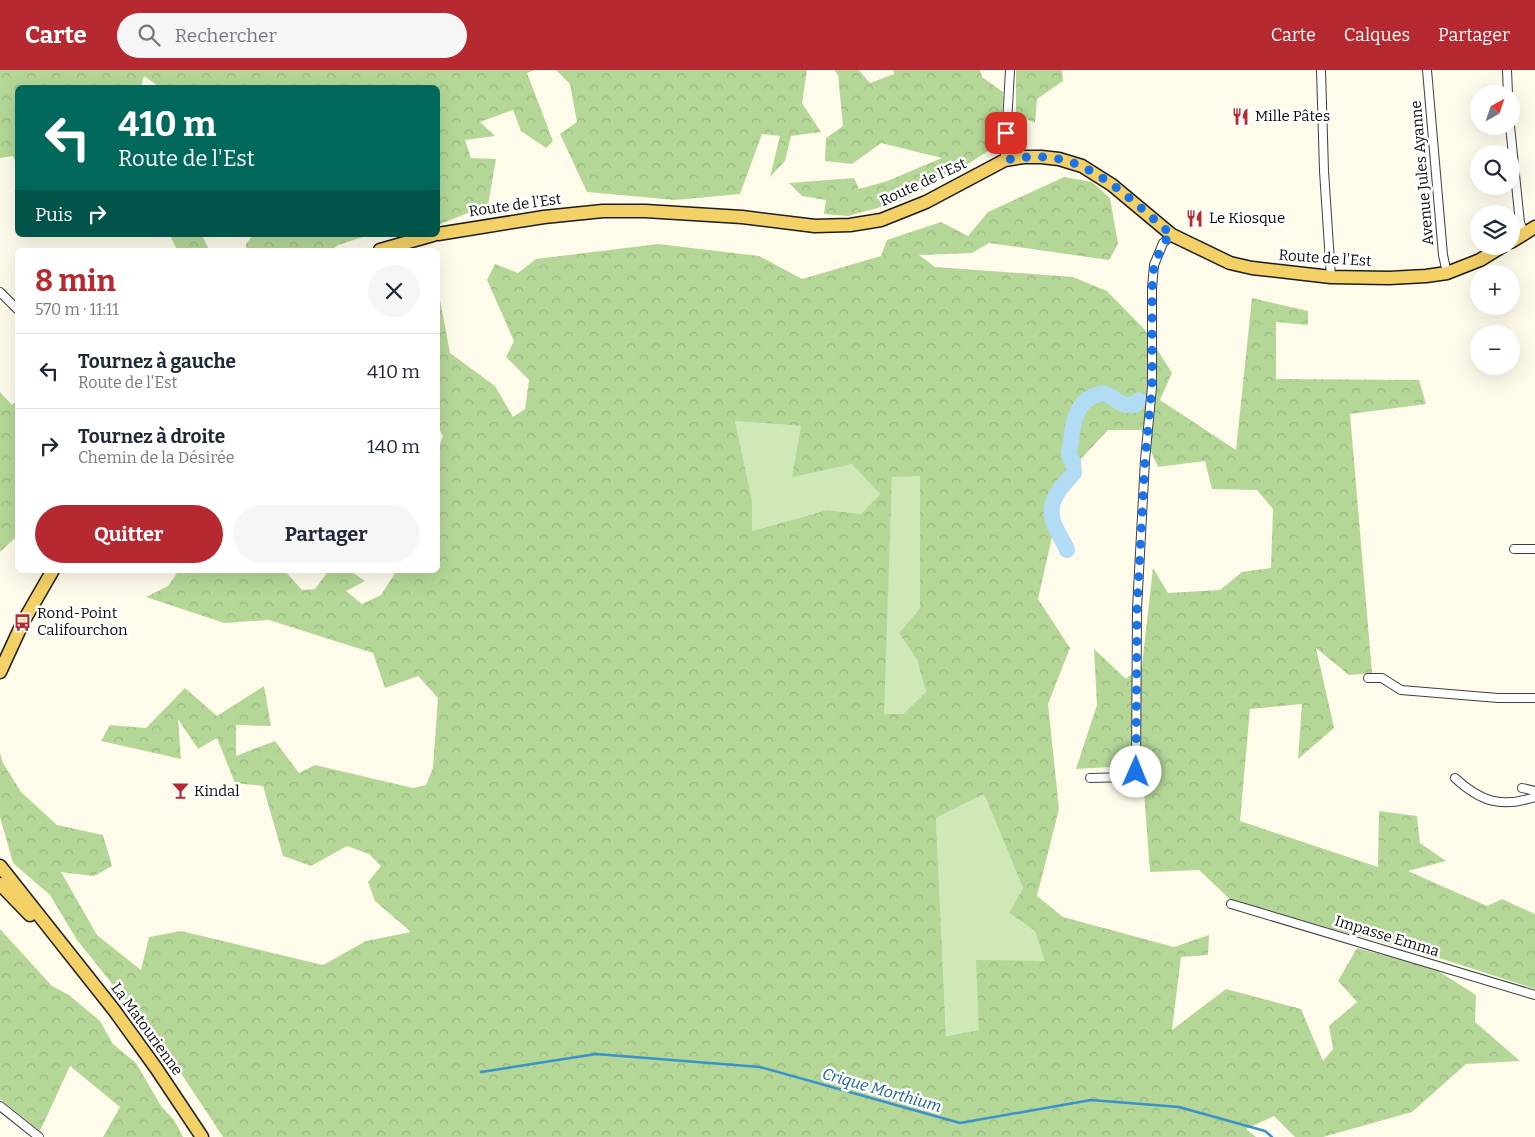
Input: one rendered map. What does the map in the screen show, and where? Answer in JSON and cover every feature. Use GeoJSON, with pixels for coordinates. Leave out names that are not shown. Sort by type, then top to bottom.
{"type":"FeatureCollection","features":[{"type":"Feature","properties":{"kind":"main road","name":"Route de l'Est"},"geometry":{"type":"LineString","coordinates":[[440,234],[544,217],[603,211],[645,210],[742,217],[815,226],[850,225],[881,220],[926,202],[1005,160],[1041,157],[1059,159],[1082,166],[1112,185],[1172,235],[1230,263],[1261,270],[1331,277],[1389,278],[1448,273],[1488,255]]}},
{"type":"Feature","properties":{"kind":"main road"},"geometry":{"type":"LineString","coordinates":[[387,248],[426,237]]}},
{"type":"Feature","properties":{"kind":"main road"},"geometry":{"type":"LineString","coordinates":[[1,670],[27,615],[51,573]]}},
{"type":"Feature","properties":{"kind":"main road","name":"La Matourienne"},"geometry":{"type":"LineString","coordinates":[[0,866],[114,1010],[202,1137]]}},
{"type":"Feature","properties":{"kind":"main road","name":"La Matourienne"},"geometry":{"type":"LineString","coordinates":[[0,884],[61,944]]}},
{"type":"Feature","properties":{"kind":"street"},"geometry":{"type":"LineString","coordinates":[[1005,160],[1010,70]]}},
{"type":"Feature","properties":{"kind":"street"},"geometry":{"type":"LineString","coordinates":[[1321,70],[1324,172],[1331,277]]}},
{"type":"Feature","properties":{"kind":"street","name":"Avenue Jules Ayanne"},"geometry":{"type":"LineString","coordinates":[[1427,70],[1443,255],[1448,273]]}},
{"type":"Feature","properties":{"kind":"street"},"geometry":{"type":"LineString","coordinates":[[1507,70],[1508,85]]}},
{"type":"Feature","properties":{"kind":"street"},"geometry":{"type":"LineString","coordinates":[[1511,135],[1520,224],[1530,230]]}},
{"type":"Feature","properties":{"kind":"street"},"geometry":{"type":"LineString","coordinates":[[1090,778],[1130,777],[1136,772],[1137,609],[1145,460],[1152,387],[1152,288],[1154,265],[1164,242],[1172,235]]}},
{"type":"Feature","properties":{"kind":"street"},"geometry":{"type":"LineString","coordinates":[[0,292],[15,307]]}},
{"type":"Feature","properties":{"kind":"street"},"geometry":{"type":"LineString","coordinates":[[1514,549],[1535,549]]}},
{"type":"Feature","properties":{"kind":"street"},"geometry":{"type":"LineString","coordinates":[[1368,678],[1382,678],[1401,690],[1498,698],[1535,698]]}},
{"type":"Feature","properties":{"kind":"street"},"geometry":{"type":"LineString","coordinates":[[1455,778],[1463,786],[1489,801],[1507,804],[1535,797]]}},
{"type":"Feature","properties":{"kind":"street"},"geometry":{"type":"LineString","coordinates":[[1522,788],[1535,791]]}},
{"type":"Feature","properties":{"kind":"street","name":"Impasse Emma"},"geometry":{"type":"LineString","coordinates":[[1231,904],[1535,995]]}},
{"type":"Feature","properties":{"kind":"street"},"geometry":{"type":"LineString","coordinates":[[0,1106],[39,1137]]}},
{"type":"Feature","properties":{"kind":"green space"},"geometry":{"type":"Polygon","coordinates":[[[0,70],[535,70],[527,73],[553,141],[546,148],[521,131],[513,110],[480,122],[495,136],[465,140],[471,158],[496,159],[488,205],[440,224],[440,85],[157,85],[144,76],[142,85],[15,85],[15,161],[13,156],[0,158],[0,70]]]}},
{"type":"Feature","properties":{"kind":"green space"},"geometry":{"type":"Polygon","coordinates":[[[556,70],[807,70],[802,103],[821,132],[791,136],[785,161],[770,177],[780,136],[762,134],[740,194],[675,200],[587,192],[560,134],[577,122],[570,84],[556,70]]]}},
{"type":"Feature","properties":{"kind":"green space"},"geometry":{"type":"Polygon","coordinates":[[[834,70],[859,70],[870,83],[894,74],[893,70],[980,70],[982,77],[1003,92],[1001,143],[908,198],[848,216],[824,214],[826,200],[802,196],[789,183],[854,178],[859,189],[887,181],[942,158],[881,143],[852,164],[825,161],[826,138],[843,126],[838,75],[834,70]]]}},
{"type":"Feature","properties":{"kind":"green space"},"geometry":{"type":"Polygon","coordinates":[[[1016,70],[1062,70],[1063,81],[1037,99],[1035,123],[1016,114],[1016,70]]]}},
{"type":"Feature","properties":{"kind":"green space"},"geometry":{"type":"Polygon","coordinates":[[[1064,177],[1092,182],[1110,198],[1118,244],[1109,260],[989,243],[972,253],[919,255],[935,267],[1073,277],[1107,291],[1145,330],[1172,373],[1160,400],[1236,450],[1252,298],[1308,311],[1308,325],[1276,322],[1276,379],[1419,380],[1426,404],[1350,414],[1372,673],[1349,675],[1316,648],[1334,728],[1298,759],[1302,704],[1250,709],[1240,821],[1378,867],[1379,811],[1417,816],[1420,843],[1446,861],[1408,871],[1487,906],[1502,899],[1535,914],[1535,989],[1430,955],[1234,903],[1199,870],[1150,872],[1142,765],[1076,769],[1097,705],[1094,649],[1126,679],[1142,665],[1153,568],[1168,593],[1220,590],[1242,572],[1271,568],[1273,509],[1257,490],[1212,489],[1205,461],[1158,467],[1141,430],[1108,430],[1066,475],[1038,599],[1070,648],[1048,704],[1059,809],[1037,896],[1063,917],[1174,947],[1209,935],[1208,955],[1181,957],[1172,1030],[1226,989],[1301,1009],[1323,1061],[1333,1049],[1329,1026],[1357,1002],[1338,981],[1357,948],[1435,969],[1476,995],[1475,1022],[1520,1061],[1466,1064],[1412,1112],[1323,1137],[1295,1137],[1274,1116],[1246,1129],[1256,1137],[223,1137],[167,1052],[77,940],[50,895],[13,863],[0,817],[0,753],[3,763],[21,792],[57,825],[103,835],[112,866],[94,876],[61,872],[97,935],[141,970],[149,937],[181,931],[323,965],[366,941],[411,932],[375,901],[368,882],[381,866],[369,854],[347,846],[311,866],[283,856],[263,786],[235,783],[217,738],[198,749],[178,719],[181,759],[101,741],[110,725],[146,728],[185,688],[217,716],[264,686],[271,726],[236,725],[236,756],[275,741],[299,773],[315,765],[413,788],[426,785],[433,768],[438,698],[418,676],[385,688],[373,653],[269,620],[224,623],[146,597],[168,586],[177,573],[287,573],[302,590],[315,589],[327,573],[353,573],[365,581],[346,591],[362,604],[381,595],[395,573],[440,573],[440,444],[443,436],[440,431],[440,300],[450,353],[495,386],[513,417],[525,409],[529,380],[506,357],[514,341],[487,280],[495,264],[518,273],[536,259],[658,244],[759,256],[802,279],[881,256],[887,240],[941,222],[968,236],[988,212],[1064,177]],[[735,421],[752,500],[752,531],[827,510],[861,514],[880,494],[852,464],[792,477],[801,426],[735,421]],[[920,476],[892,477],[884,714],[903,714],[926,692],[917,660],[899,633],[920,608],[920,476]],[[984,794],[936,818],[946,1036],[979,1030],[976,960],[1045,961],[1035,931],[1009,913],[1023,888],[984,794]]]}},
{"type":"Feature","properties":{"kind":"green space"},"geometry":{"type":"Polygon","coordinates":[[[171,237],[203,237],[208,248],[176,248],[171,237]]]}},
{"type":"Feature","properties":{"kind":"green space"},"geometry":{"type":"Polygon","coordinates":[[[251,237],[363,237],[334,248],[246,248],[246,244],[251,237]]]}},
{"type":"Feature","properties":{"kind":"green space"},"geometry":{"type":"Polygon","coordinates":[[[0,392],[12,405],[15,402],[15,538],[0,552],[0,392]]]}},
{"type":"Feature","properties":{"kind":"green space"},"geometry":{"type":"Polygon","coordinates":[[[735,421],[802,426],[852,463],[880,494],[861,514],[827,510],[752,531],[752,500],[735,421]]]}},
{"type":"Feature","properties":{"kind":"green space"},"geometry":{"type":"Polygon","coordinates":[[[892,476],[921,476],[920,608],[899,633],[917,660],[926,692],[903,714],[883,714],[892,476]]]}},
{"type":"Feature","properties":{"kind":"green space"},"geometry":{"type":"Polygon","coordinates":[[[984,794],[1023,888],[1009,913],[1035,931],[1046,962],[979,1030],[946,1036],[936,818],[984,794]]]}},
{"type":"Feature","properties":{"kind":"green space"},"geometry":{"type":"Polygon","coordinates":[[[0,929],[52,986],[69,995],[100,1021],[113,1044],[136,1063],[161,1106],[174,1120],[183,1137],[103,1137],[120,1107],[70,1066],[40,1131],[0,1099],[0,929]]]}},
{"type":"Feature","properties":{"kind":"waterway"},"geometry":{"type":"LineString","coordinates":[[1067,550],[1054,525],[1052,507],[1056,495],[1074,473],[1073,461],[1069,451],[1073,426],[1078,412],[1086,401],[1102,393],[1126,405],[1135,405],[1139,400]]}},
{"type":"Feature","properties":{"kind":"waterway","name":"Crique Morthium"},"geometry":{"type":"LineString","coordinates":[[481,1072],[596,1054],[760,1067],[960,1123],[1091,1100],[1179,1107],[1265,1131],[1272,1137]]}},
{"type":"Feature","properties":{"kind":"place","name":"Mille Pâtes"},"geometry":{"type":"Point","coordinates":[1241,116]}},
{"type":"Feature","properties":{"kind":"place","name":"Le Kiosque"},"geometry":{"type":"Point","coordinates":[1195,218]}},
{"type":"Feature","properties":{"kind":"place","name":"Rond-Point Califourchon"},"geometry":{"type":"Point","coordinates":[23,622]}},
{"type":"Feature","properties":{"kind":"place","name":"Kindal"},"geometry":{"type":"Point","coordinates":[180,791]}},
{"type":"Feature","properties":{"kind":"route"},"geometry":{"type":"LineString","coordinates":[[1006,133],[1005,160],[1041,157],[1059,159],[1082,166],[1112,185],[1172,235],[1164,242],[1154,265],[1152,288],[1152,387],[1145,460],[1137,609],[1136,772]]}}]}
